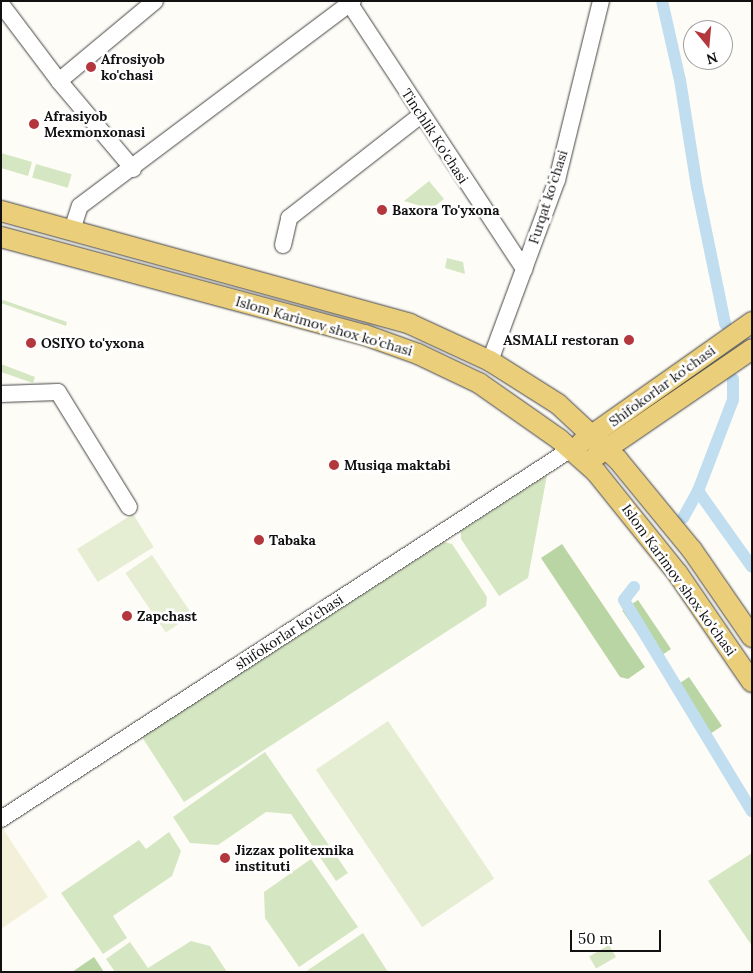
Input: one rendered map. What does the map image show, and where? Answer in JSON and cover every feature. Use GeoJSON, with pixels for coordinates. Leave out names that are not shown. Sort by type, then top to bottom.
{"type":"FeatureCollection","features":[{"type":"Feature","properties":{"kind":"main road","name":"Islom Karimov shox ko'chasi"},"geometry":{"type":"LineString","coordinates":[[1,211],[410,324],[490,361],[558,404],[600,442],[692,550],[752,637]]}},
{"type":"Feature","properties":{"kind":"main road","name":"Islom Karimov shox ko'chasi"},"geometry":{"type":"LineString","coordinates":[[1,237],[365,335],[418,354],[479,383],[571,449],[622,500],[678,574],[752,682]]}},
{"type":"Feature","properties":{"kind":"main road","name":"Shifokorlar ko'chasi"},"geometry":{"type":"LineString","coordinates":[[587,463],[600,442],[752,322]]}},
{"type":"Feature","properties":{"kind":"main road","name":"Shifokorlar ko'chasi"},"geometry":{"type":"LineString","coordinates":[[571,449],[600,442],[752,349]]}},
{"type":"Feature","properties":{"kind":"street"},"geometry":{"type":"LineString","coordinates":[[59,81],[155,1]]}},
{"type":"Feature","properties":{"kind":"street","name":"Furqat ko'chasi"},"geometry":{"type":"LineString","coordinates":[[490,361],[557,180],[601,1]]}},
{"type":"Feature","properties":{"kind":"street"},"geometry":{"type":"LineString","coordinates":[[72,230],[80,206],[132,169],[350,2]]}},
{"type":"Feature","properties":{"kind":"street","name":"Tinchlik Ko'chasi"},"geometry":{"type":"LineString","coordinates":[[350,2],[421,115],[524,270]]}},
{"type":"Feature","properties":{"kind":"street"},"geometry":{"type":"LineString","coordinates":[[1,4],[59,81],[132,169]]}},
{"type":"Feature","properties":{"kind":"street"},"geometry":{"type":"LineString","coordinates":[[283,245],[289,218],[421,115]]}},
{"type":"Feature","properties":{"kind":"street"},"geometry":{"type":"LineString","coordinates":[[1,394],[58,392],[128,507]]}},
{"type":"Feature","properties":{"kind":"street","name":"shifokorlar ko'chasi"},"geometry":{"type":"LineString","coordinates":[[4,817],[571,449]]}},
{"type":"Feature","properties":{"kind":"shaded area"},"geometry":{"type":"Polygon","coordinates":[[[1,826],[48,897],[1,929],[1,826]]]}},
{"type":"Feature","properties":{"kind":"green space"},"geometry":{"type":"Polygon","coordinates":[[[1,153],[32,162],[28,176],[1,168],[1,153]]]}},
{"type":"Feature","properties":{"kind":"green space"},"geometry":{"type":"Polygon","coordinates":[[[36,164],[72,174],[68,188],[32,177],[36,164]]]}},
{"type":"Feature","properties":{"kind":"green space"},"geometry":{"type":"Polygon","coordinates":[[[429,181],[444,199],[431,209],[404,201],[429,181]]]}},
{"type":"Feature","properties":{"kind":"green space"},"geometry":{"type":"Polygon","coordinates":[[[447,258],[463,262],[465,274],[445,268],[447,258]]]}},
{"type":"Feature","properties":{"kind":"green space"},"geometry":{"type":"Polygon","coordinates":[[[3,300],[67,322],[66,326],[1,303],[3,300]]]}},
{"type":"Feature","properties":{"kind":"green space"},"geometry":{"type":"Polygon","coordinates":[[[1,364],[35,377],[33,383],[1,372],[1,364]]]}},
{"type":"Feature","properties":{"kind":"green space"},"geometry":{"type":"Polygon","coordinates":[[[547,475],[528,578],[499,596],[461,539],[461,531],[547,475]]]}},
{"type":"Feature","properties":{"kind":"green space"},"geometry":{"type":"Polygon","coordinates":[[[133,514],[154,547],[98,582],[77,549],[133,514]]]}},
{"type":"Feature","properties":{"kind":"green space"},"geometry":{"type":"Polygon","coordinates":[[[444,542],[452,544],[487,597],[486,606],[184,802],[142,737],[444,542]]]}},
{"type":"Feature","properties":{"kind":"green space"},"geometry":{"type":"Polygon","coordinates":[[[562,544],[645,667],[628,679],[620,677],[541,558],[562,544]]]}},
{"type":"Feature","properties":{"kind":"green space"},"geometry":{"type":"Polygon","coordinates":[[[152,555],[192,615],[166,633],[125,573],[152,555]]]}},
{"type":"Feature","properties":{"kind":"green space"},"geometry":{"type":"Polygon","coordinates":[[[638,600],[671,649],[655,660],[622,611],[638,600]]]}},
{"type":"Feature","properties":{"kind":"green space"},"geometry":{"type":"Polygon","coordinates":[[[689,677],[722,726],[706,737],[673,688],[689,677]]]}},
{"type":"Feature","properties":{"kind":"green space"},"geometry":{"type":"Polygon","coordinates":[[[388,721],[494,879],[422,927],[316,770],[388,721]]]}},
{"type":"Feature","properties":{"kind":"green space"},"geometry":{"type":"Polygon","coordinates":[[[265,752],[348,873],[336,881],[291,814],[266,812],[218,845],[190,843],[173,817],[265,752]]]}},
{"type":"Feature","properties":{"kind":"green space"},"geometry":{"type":"Polygon","coordinates":[[[169,832],[181,851],[172,876],[113,916],[127,938],[103,954],[61,893],[139,840],[146,849],[169,832]]]}},
{"type":"Feature","properties":{"kind":"green space"},"geometry":{"type":"Polygon","coordinates":[[[752,853],[752,946],[708,881],[752,853]]]}},
{"type":"Feature","properties":{"kind":"green space"},"geometry":{"type":"Polygon","coordinates":[[[311,859],[358,927],[299,967],[265,918],[264,892],[311,859]]]}},
{"type":"Feature","properties":{"kind":"green space"},"geometry":{"type":"Polygon","coordinates":[[[363,933],[388,972],[305,972],[363,933]]]}},
{"type":"Feature","properties":{"kind":"green space"},"geometry":{"type":"Polygon","coordinates":[[[191,941],[210,946],[227,972],[115,972],[106,959],[130,942],[148,968],[191,941]]]}},
{"type":"Feature","properties":{"kind":"green space"},"geometry":{"type":"Polygon","coordinates":[[[609,945],[616,957],[596,969],[589,956],[609,945]]]}},
{"type":"Feature","properties":{"kind":"green space"},"geometry":{"type":"Polygon","coordinates":[[[94,957],[104,972],[72,972],[94,957]]]}},
{"type":"Feature","properties":{"kind":"waterway"},"geometry":{"type":"LineString","coordinates":[[662,1],[680,80],[697,187],[725,324]]}},
{"type":"Feature","properties":{"kind":"waterway"},"geometry":{"type":"LineString","coordinates":[[683,518],[698,491],[733,400],[733,379]]}},
{"type":"Feature","properties":{"kind":"waterway"},"geometry":{"type":"LineString","coordinates":[[698,491],[752,567]]}},
{"type":"Feature","properties":{"kind":"waterway"},"geometry":{"type":"LineString","coordinates":[[634,587],[624,600],[752,811]]}},
{"type":"Feature","properties":{"kind":"place","name":"Afrosiyob ko'chasi"},"geometry":{"type":"Point","coordinates":[91,67]}},
{"type":"Feature","properties":{"kind":"place","name":"Afrasiyob Mexmonxonasi"},"geometry":{"type":"Point","coordinates":[34,124]}},
{"type":"Feature","properties":{"kind":"place","name":"Baxora To'yxona"},"geometry":{"type":"Point","coordinates":[382,210]}},
{"type":"Feature","properties":{"kind":"place","name":"ASMALI restoran"},"geometry":{"type":"Point","coordinates":[629,340]}},
{"type":"Feature","properties":{"kind":"place","name":"OSIYO to'yxona"},"geometry":{"type":"Point","coordinates":[31,343]}},
{"type":"Feature","properties":{"kind":"place","name":"Musiqa maktabi"},"geometry":{"type":"Point","coordinates":[334,465]}},
{"type":"Feature","properties":{"kind":"place","name":"Tabaka"},"geometry":{"type":"Point","coordinates":[259,540]}},
{"type":"Feature","properties":{"kind":"place","name":"Zapchast"},"geometry":{"type":"Point","coordinates":[127,616]}},
{"type":"Feature","properties":{"kind":"place","name":"Jizzax politexnika instituti"},"geometry":{"type":"Point","coordinates":[225,858]}}]}
